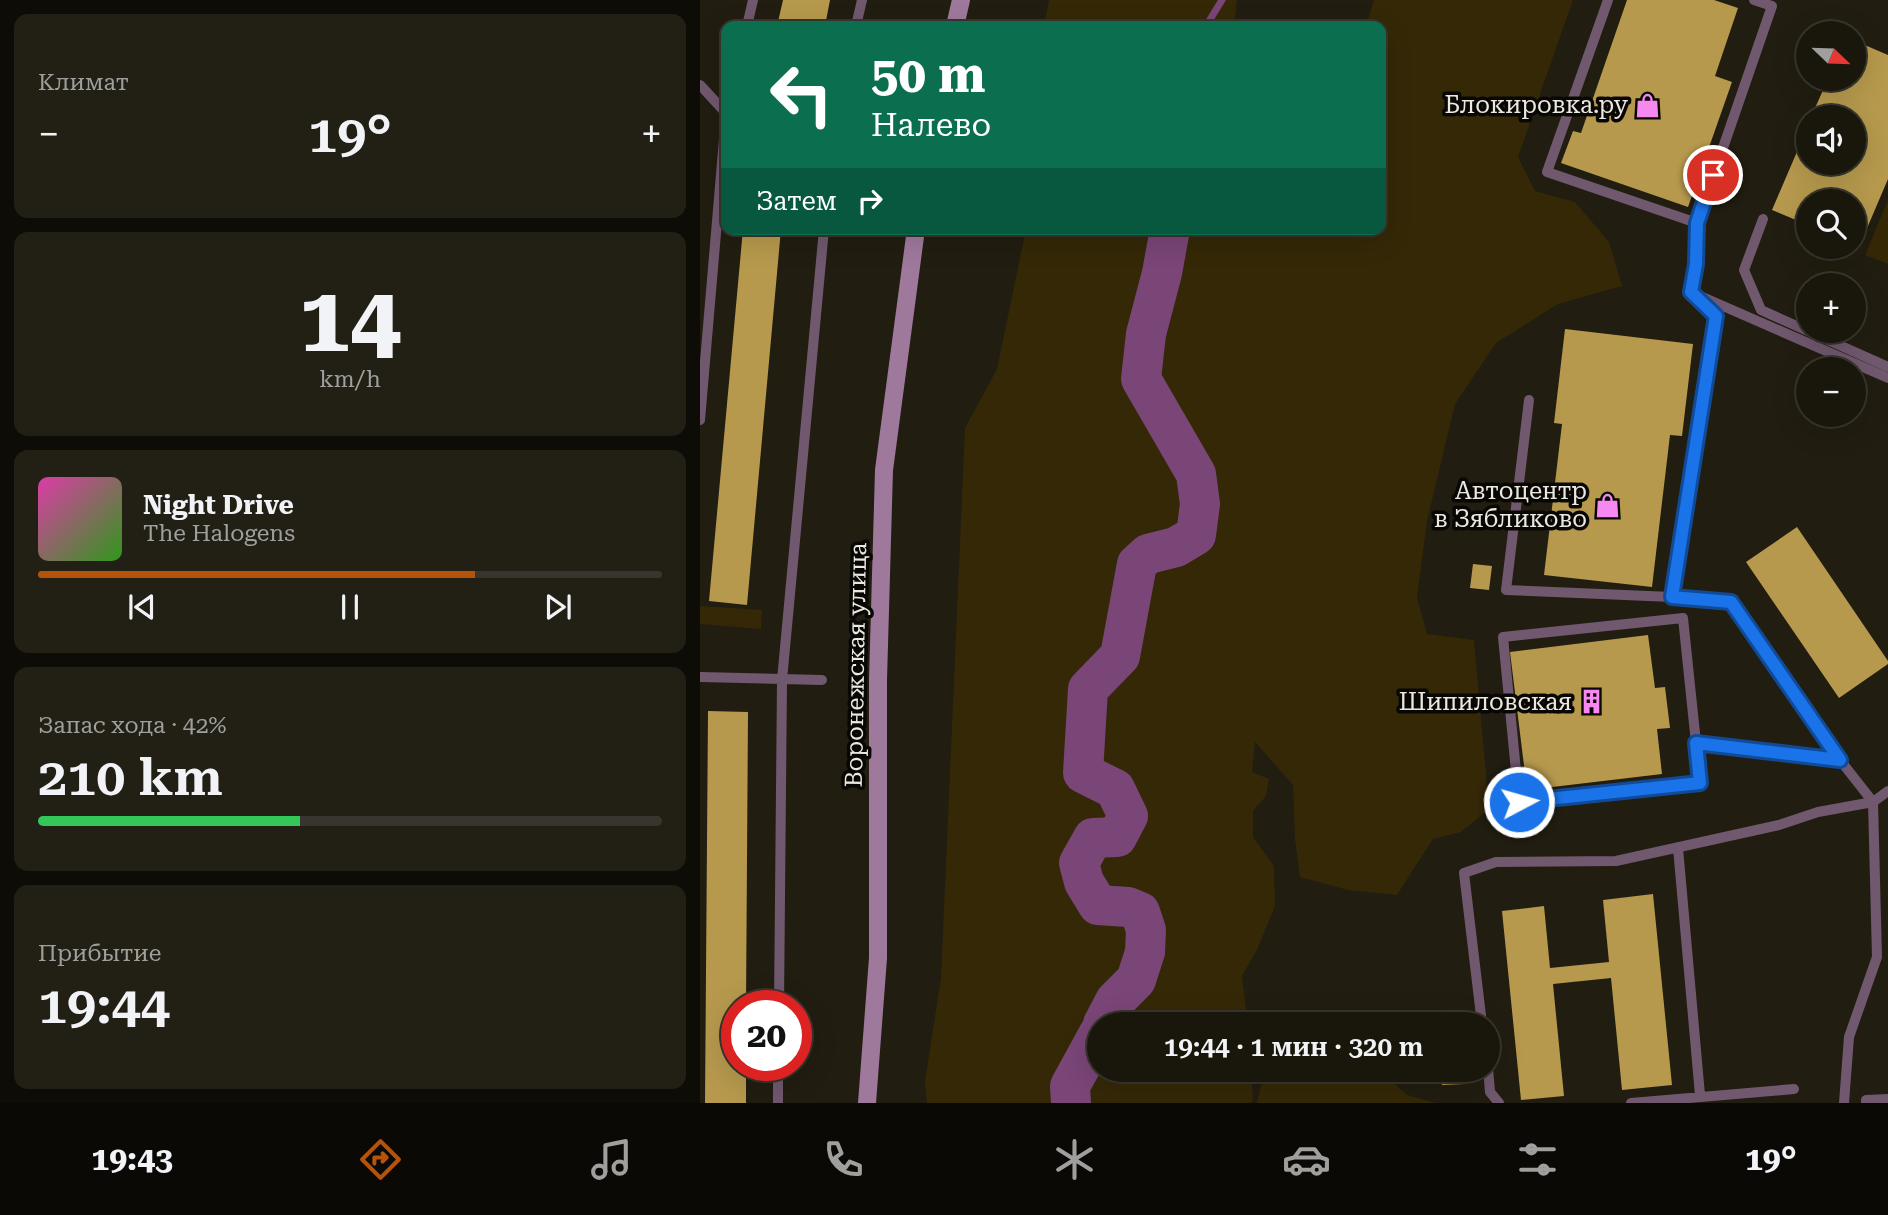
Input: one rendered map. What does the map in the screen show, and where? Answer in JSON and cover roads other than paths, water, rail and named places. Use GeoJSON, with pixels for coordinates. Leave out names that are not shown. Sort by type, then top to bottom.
{"type":"FeatureCollection","features":[{"type":"Feature","properties":{"kind":"street"},"geometry":{"type":"LineString","coordinates":[[956,21],[961,0]]}},
{"type":"Feature","properties":{"kind":"street","name":"Воронежская улица"},"geometry":{"type":"LineString","coordinates":[[867,1103],[878,958],[878,680],[884,470],[915,235]]}},
{"type":"Feature","properties":{"kind":"lane"},"geometry":{"type":"LineString","coordinates":[[748,21],[753,0]]}},
{"type":"Feature","properties":{"kind":"lane"},"geometry":{"type":"LineString","coordinates":[[857,21],[862,0]]}},
{"type":"Feature","properties":{"kind":"lane"},"geometry":{"type":"LineString","coordinates":[[1608,0],[1547,172],[1697,223]]}},
{"type":"Feature","properties":{"kind":"lane"},"geometry":{"type":"LineString","coordinates":[[1691,292],[1696,264],[1697,223],[1772,6],[1754,0]]}},
{"type":"Feature","properties":{"kind":"lane"},"geometry":{"type":"LineString","coordinates":[[700,85],[721,109]]}},
{"type":"Feature","properties":{"kind":"lane"},"geometry":{"type":"LineString","coordinates":[[700,420],[721,174]]}},
{"type":"Feature","properties":{"kind":"lane"},"geometry":{"type":"LineString","coordinates":[[1763,219],[1744,270],[1761,310],[1888,367]]}},
{"type":"Feature","properties":{"kind":"lane"},"geometry":{"type":"LineString","coordinates":[[779,990],[782,680],[823,235]]}},
{"type":"Feature","properties":{"kind":"lane"},"geometry":{"type":"LineString","coordinates":[[1691,292],[1888,378]]}},
{"type":"Feature","properties":{"kind":"lane"},"geometry":{"type":"LineString","coordinates":[[1672,597],[1716,316],[1691,292]]}},
{"type":"Feature","properties":{"kind":"lane"},"geometry":{"type":"LineString","coordinates":[[1529,400],[1506,590],[1731,602],[1840,760],[1873,802],[1877,957],[1849,1037],[1843,1103]]}},
{"type":"Feature","properties":{"kind":"lane"},"geometry":{"type":"LineString","coordinates":[[1683,618],[1696,743],[1700,783],[1519,802],[1503,637],[1683,618]]}},
{"type":"Feature","properties":{"kind":"lane"},"geometry":{"type":"LineString","coordinates":[[700,677],[822,680]]}},
{"type":"Feature","properties":{"kind":"lane"},"geometry":{"type":"LineString","coordinates":[[1696,743],[1840,760]]}},
{"type":"Feature","properties":{"kind":"lane"},"geometry":{"type":"LineString","coordinates":[[1481,1012],[1464,873],[1496,862],[1616,861],[1779,825],[1818,812],[1873,802],[1888,791]]}},
{"type":"Feature","properties":{"kind":"lane"},"geometry":{"type":"LineString","coordinates":[[1678,848],[1700,1095]]}},
{"type":"Feature","properties":{"kind":"lane"},"geometry":{"type":"LineString","coordinates":[[778,1081],[778,1103]]}},
{"type":"Feature","properties":{"kind":"lane"},"geometry":{"type":"LineString","coordinates":[[1489,1082],[1490,1091],[1499,1103]]}},
{"type":"Feature","properties":{"kind":"lane"},"geometry":{"type":"LineString","coordinates":[[1631,1103],[1794,1088]]}},
{"type":"Feature","properties":{"kind":"lane"},"geometry":{"type":"LineString","coordinates":[[1866,1103],[1866,1100],[1888,1099]]}},
{"type":"Feature","properties":{"kind":"waterway"},"geometry":{"type":"LineString","coordinates":[[1209,21],[1222,0]]}},
{"type":"Feature","properties":{"kind":"waterway"},"geometry":{"type":"LineString","coordinates":[[1109,1012],[1115,1001],[1136,980],[1145,952],[1146,930],[1140,912],[1128,907],[1098,905],[1084,882],[1079,863],[1093,838],[1117,837],[1128,816],[1115,789],[1083,773],[1088,689],[1120,656],[1137,564],[1148,554],[1176,547],[1196,535],[1200,504],[1196,474],[1141,379],[1146,334],[1169,235]]}},
{"type":"Feature","properties":{"kind":"waterway"},"geometry":{"type":"LineString","coordinates":[[1071,1103],[1070,1086],[1087,1055]]}},
{"type":"Feature","properties":{"kind":"place","name":"Блокировка.ру"},"geometry":{"type":"Point","coordinates":[1648,105]}},
{"type":"Feature","properties":{"kind":"place","name":"Автоцентр в Зябликово"},"geometry":{"type":"Point","coordinates":[1607,505]}},
{"type":"Feature","properties":{"kind":"place","name":"Шипиловская"},"geometry":{"type":"Point","coordinates":[1592,702]}}]}
